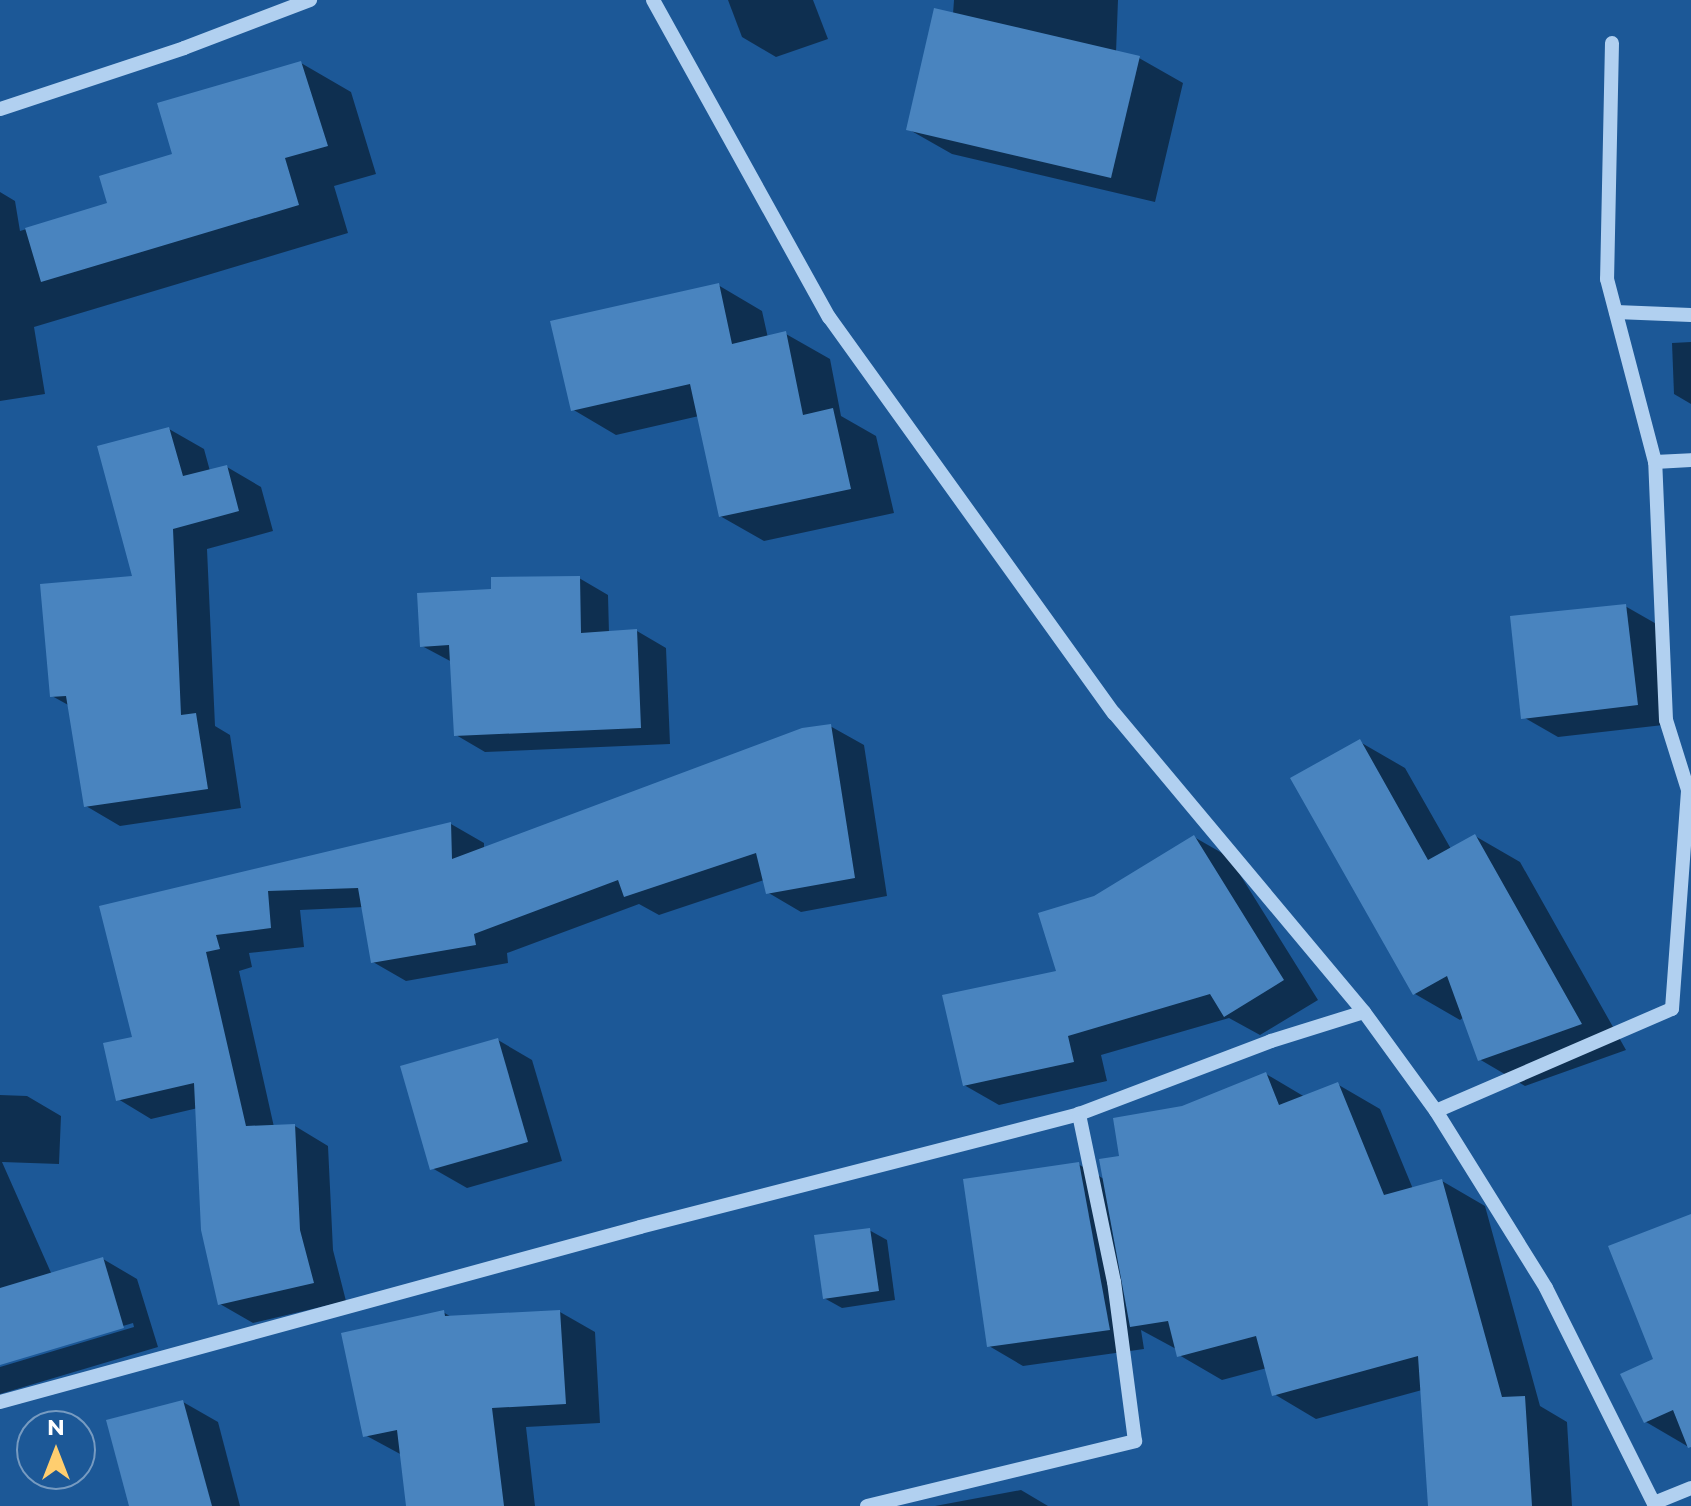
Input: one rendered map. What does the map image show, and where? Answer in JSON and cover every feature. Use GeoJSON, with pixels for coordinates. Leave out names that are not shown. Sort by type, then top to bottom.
{"type":"FeatureCollection","features":[{"type":"Feature","properties":{"kind":"street"},"geometry":{"type":"LineString","coordinates":[[0,109],[184,48],[310,0]]}},
{"type":"Feature","properties":{"kind":"street"},"geometry":{"type":"LineString","coordinates":[[653,0],[829,317],[1114,713],[1364,1012],[1436,1111],[1546,1288],[1655,1505],[1691,1488]]}},
{"type":"Feature","properties":{"kind":"street"},"geometry":{"type":"LineString","coordinates":[[1436,1111],[1672,1009],[1690,789],[1666,720],[1655,462],[1607,279],[1612,43]]}},
{"type":"Feature","properties":{"kind":"street"},"geometry":{"type":"LineString","coordinates":[[1616,312],[1691,315]]}},
{"type":"Feature","properties":{"kind":"street"},"geometry":{"type":"LineString","coordinates":[[1655,462],[1691,460]]}},
{"type":"Feature","properties":{"kind":"street"},"geometry":{"type":"LineString","coordinates":[[0,1402],[625,1231],[1079,1114],[1271,1041],[1364,1012]]}},
{"type":"Feature","properties":{"kind":"street"},"geometry":{"type":"LineString","coordinates":[[867,1506],[1135,1441],[1114,1282],[1079,1114]]}},
{"type":"Feature","properties":{"kind":"building"},"geometry":{"type":"Polygon","coordinates":[[[934,8],[1140,56],[1111,178],[906,130],[934,8]]]}},
{"type":"Feature","properties":{"kind":"building"},"geometry":{"type":"Polygon","coordinates":[[[301,61],[328,146],[285,158],[299,205],[41,282],[25,228],[107,203],[99,176],[172,154],[157,103],[301,61]]]}},
{"type":"Feature","properties":{"kind":"building"},"geometry":{"type":"Polygon","coordinates":[[[719,283],[732,344],[786,331],[803,415],[833,408],[851,489],[719,517],[690,384],[571,411],[550,321],[719,283]]]}},
{"type":"Feature","properties":{"kind":"building"},"geometry":{"type":"Polygon","coordinates":[[[169,427],[183,476],[227,465],[239,511],[173,529],[181,715],[196,713],[208,789],[84,807],[66,696],[50,697],[40,584],[132,576],[97,446],[169,427]]]}},
{"type":"Feature","properties":{"kind":"building"},"geometry":{"type":"Polygon","coordinates":[[[580,576],[581,633],[637,629],[641,728],[454,736],[449,645],[420,647],[417,593],[491,589],[491,577],[580,576]]]}},
{"type":"Feature","properties":{"kind":"building"},"geometry":{"type":"Polygon","coordinates":[[[1626,604],[1638,705],[1521,719],[1510,616],[1626,604]]]}},
{"type":"Feature","properties":{"kind":"building"},"geometry":{"type":"Polygon","coordinates":[[[831,724],[855,878],[766,894],[756,853],[624,897],[618,880],[474,934],[476,945],[371,963],[358,888],[268,891],[271,928],[216,935],[220,949],[206,952],[246,1126],[295,1124],[300,1230],[314,1283],[218,1305],[201,1230],[194,1083],[116,1101],[103,1043],[132,1037],[99,906],[451,822],[452,859],[802,728],[831,724]]]}},
{"type":"Feature","properties":{"kind":"building"},"geometry":{"type":"Polygon","coordinates":[[[1360,739],[1428,860],[1475,834],[1582,1024],[1478,1061],[1447,976],[1413,995],[1290,778],[1360,739]]]}},
{"type":"Feature","properties":{"kind":"building"},"geometry":{"type":"Polygon","coordinates":[[[1194,835],[1284,980],[1224,1017],[1210,994],[1068,1036],[1074,1062],[963,1086],[942,995],[1056,971],[1038,913],[1094,896],[1194,835]]]}},
{"type":"Feature","properties":{"kind":"building"},"geometry":{"type":"Polygon","coordinates":[[[498,1038],[528,1142],[430,1170],[400,1066],[498,1038]]]}},
{"type":"Feature","properties":{"kind":"building"},"geometry":{"type":"Polygon","coordinates":[[[1266,1072],[1279,1105],[1338,1082],[1384,1195],[1442,1179],[1502,1397],[1525,1396],[1532,1506],[1428,1506],[1418,1356],[1272,1396],[1256,1336],[1177,1357],[1168,1321],[1130,1327],[1099,1159],[1119,1156],[1113,1118],[1182,1106],[1266,1072]]]}},
{"type":"Feature","properties":{"kind":"building"},"geometry":{"type":"Polygon","coordinates":[[[1079,1162],[1110,1330],[987,1347],[963,1179],[1079,1162]]]}},
{"type":"Feature","properties":{"kind":"building"},"geometry":{"type":"Polygon","coordinates":[[[1691,1214],[1691,1447],[1688,1448],[1673,1410],[1644,1423],[1620,1374],[1653,1359],[1608,1246],[1691,1214]]]}},
{"type":"Feature","properties":{"kind":"building"},"geometry":{"type":"Polygon","coordinates":[[[870,1228],[879,1291],[823,1299],[814,1235],[870,1228]]]}},
{"type":"Feature","properties":{"kind":"building"},"geometry":{"type":"Polygon","coordinates":[[[103,1257],[124,1328],[0,1365],[0,1288],[103,1257]]]}},
{"type":"Feature","properties":{"kind":"building"},"geometry":{"type":"Polygon","coordinates":[[[444,1310],[445,1316],[560,1310],[566,1404],[492,1408],[504,1506],[406,1506],[397,1430],[363,1437],[341,1333],[444,1310]]]}},
{"type":"Feature","properties":{"kind":"building"},"geometry":{"type":"Polygon","coordinates":[[[183,1400],[212,1506],[129,1506],[106,1420],[183,1400]]]}}]}
